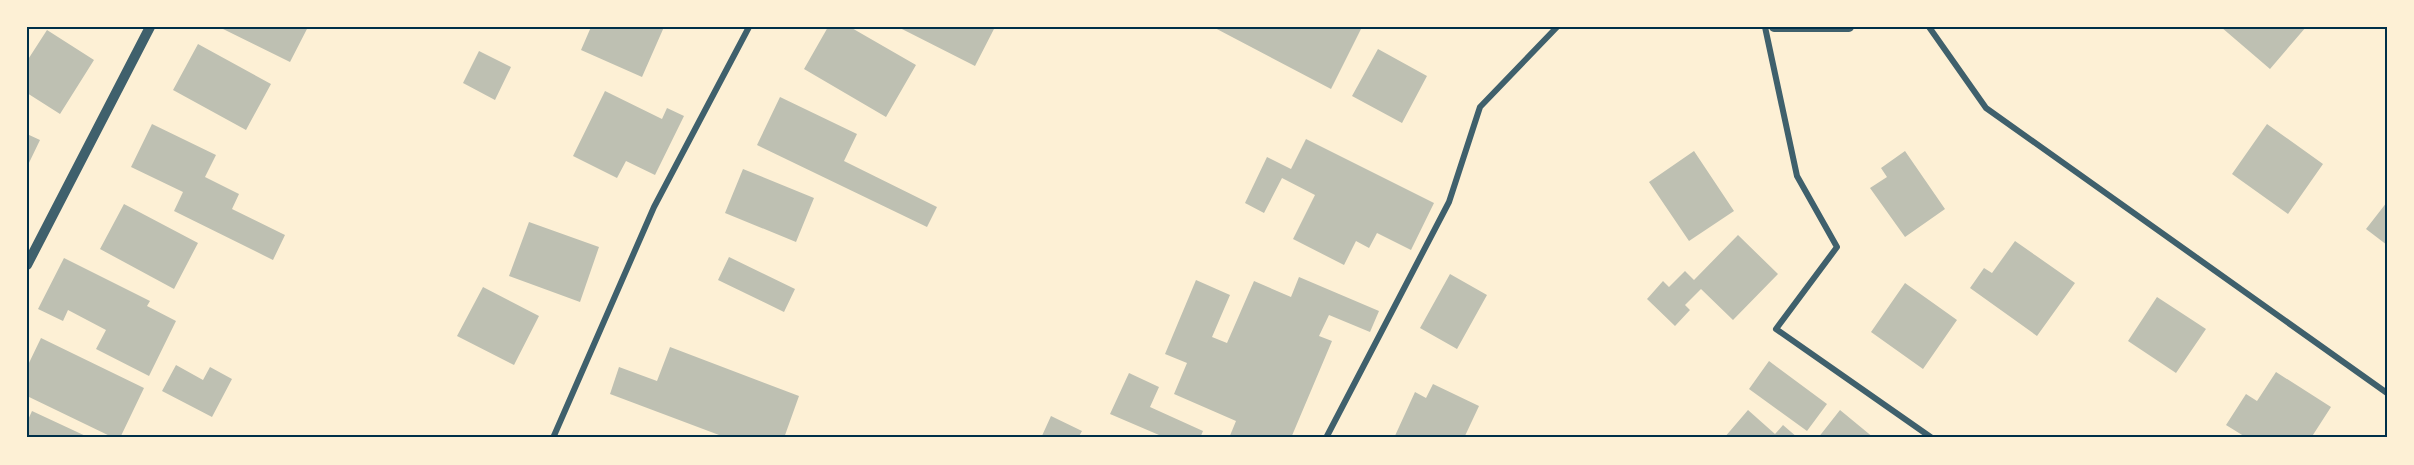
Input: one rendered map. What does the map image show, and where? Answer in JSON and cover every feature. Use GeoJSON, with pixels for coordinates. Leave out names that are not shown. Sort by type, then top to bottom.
{"type":"FeatureCollection","features":[{"type":"Feature","properties":{"kind":"street"},"geometry":{"type":"LineString","coordinates":[[27,265],[150,27]]}},
{"type":"Feature","properties":{"kind":"street"},"geometry":{"type":"LineString","coordinates":[[553,438],[654,207],[749,27]]}},
{"type":"Feature","properties":{"kind":"street"},"geometry":{"type":"LineString","coordinates":[[1326,438],[1449,202],[1480,107],[1557,27]]}},
{"type":"Feature","properties":{"kind":"street"},"geometry":{"type":"LineString","coordinates":[[1765,27],[1797,176],[1837,247],[1776,329],[1932,438]]}},
{"type":"Feature","properties":{"kind":"street"},"geometry":{"type":"LineString","coordinates":[[1774,27],[1849,27]]}},
{"type":"Feature","properties":{"kind":"street"},"geometry":{"type":"LineString","coordinates":[[1929,27],[1986,108],[2387,393]]}},
{"type":"Feature","properties":{"kind":"building"},"geometry":{"type":"Polygon","coordinates":[[[219,27],[308,27],[290,62],[219,27]]]}},
{"type":"Feature","properties":{"kind":"building"},"geometry":{"type":"Polygon","coordinates":[[[591,27],[664,27],[642,77],[581,50],[591,27]]]}},
{"type":"Feature","properties":{"kind":"building"},"geometry":{"type":"Polygon","coordinates":[[[828,27],[850,27],[916,65],[886,117],[804,69],[828,27]]]}},
{"type":"Feature","properties":{"kind":"building"},"geometry":{"type":"Polygon","coordinates":[[[898,27],[995,27],[975,66],[898,27]]]}},
{"type":"Feature","properties":{"kind":"building"},"geometry":{"type":"Polygon","coordinates":[[[1213,27],[1362,27],[1331,89],[1213,27]]]}},
{"type":"Feature","properties":{"kind":"building"},"geometry":{"type":"Polygon","coordinates":[[[2221,27],[2306,27],[2270,69],[2221,27]]]}},
{"type":"Feature","properties":{"kind":"building"},"geometry":{"type":"Polygon","coordinates":[[[47,30],[94,60],[60,114],[27,93],[27,61],[47,30]]]}},
{"type":"Feature","properties":{"kind":"building"},"geometry":{"type":"Polygon","coordinates":[[[198,44],[271,84],[246,130],[173,90],[198,44]]]}},
{"type":"Feature","properties":{"kind":"building"},"geometry":{"type":"Polygon","coordinates":[[[1378,49],[1427,76],[1402,123],[1352,96],[1378,49]]]}},
{"type":"Feature","properties":{"kind":"building"},"geometry":{"type":"Polygon","coordinates":[[[479,51],[511,67],[495,100],[463,83],[479,51]]]}},
{"type":"Feature","properties":{"kind":"building"},"geometry":{"type":"Polygon","coordinates":[[[605,91],[662,119],[667,108],[684,116],[655,175],[626,161],[617,178],[573,156],[605,91]]]}},
{"type":"Feature","properties":{"kind":"building"},"geometry":{"type":"Polygon","coordinates":[[[780,97],[857,134],[844,161],[937,207],[927,227],[757,145],[780,97]]]}},
{"type":"Feature","properties":{"kind":"building"},"geometry":{"type":"Polygon","coordinates":[[[152,124],[216,155],[205,177],[239,194],[232,209],[285,235],[273,260],[174,211],[183,192],[131,167],[152,124]]]}},
{"type":"Feature","properties":{"kind":"building"},"geometry":{"type":"Polygon","coordinates":[[[2267,124],[2323,164],[2288,214],[2232,174],[2267,124]]]}},
{"type":"Feature","properties":{"kind":"building"},"geometry":{"type":"Polygon","coordinates":[[[27,134],[40,140],[27,167],[27,134]]]}},
{"type":"Feature","properties":{"kind":"building"},"geometry":{"type":"Polygon","coordinates":[[[1306,139],[1434,203],[1411,250],[1377,233],[1369,248],[1356,241],[1344,265],[1293,239],[1315,195],[1282,178],[1264,213],[1245,203],[1267,157],[1291,169],[1306,139]]]}},
{"type":"Feature","properties":{"kind":"building"},"geometry":{"type":"Polygon","coordinates":[[[1694,151],[1734,211],[1689,241],[1649,182],[1694,151]]]}},
{"type":"Feature","properties":{"kind":"building"},"geometry":{"type":"Polygon","coordinates":[[[1905,151],[1945,209],[1905,237],[1870,188],[1887,177],[1881,168],[1905,151]]]}},
{"type":"Feature","properties":{"kind":"building"},"geometry":{"type":"Polygon","coordinates":[[[743,169],[814,198],[796,242],[725,213],[743,169]]]}},
{"type":"Feature","properties":{"kind":"building"},"geometry":{"type":"Polygon","coordinates":[[[2387,202],[2387,245],[2366,229],[2387,202]]]}},
{"type":"Feature","properties":{"kind":"building"},"geometry":{"type":"Polygon","coordinates":[[[124,204],[198,243],[174,289],[100,249],[124,204]]]}},
{"type":"Feature","properties":{"kind":"building"},"geometry":{"type":"Polygon","coordinates":[[[529,222],[599,247],[580,302],[509,276],[529,222]]]}},
{"type":"Feature","properties":{"kind":"building"},"geometry":{"type":"Polygon","coordinates":[[[1738,235],[1778,274],[1733,320],[1701,289],[1685,305],[1690,310],[1675,326],[1647,299],[1663,281],[1669,287],[1685,271],[1694,280],[1738,235]]]}},
{"type":"Feature","properties":{"kind":"building"},"geometry":{"type":"Polygon","coordinates":[[[2015,241],[2075,283],[2037,336],[1970,288],[1984,268],[1992,273],[2015,241]]]}},
{"type":"Feature","properties":{"kind":"building"},"geometry":{"type":"Polygon","coordinates":[[[729,257],[795,289],[784,312],[718,280],[729,257]]]}},
{"type":"Feature","properties":{"kind":"building"},"geometry":{"type":"Polygon","coordinates":[[[64,258],[150,301],[147,306],[176,321],[149,376],[96,349],[106,330],[68,310],[63,321],[38,309],[64,258]]]}},
{"type":"Feature","properties":{"kind":"building"},"geometry":{"type":"Polygon","coordinates":[[[1450,274],[1487,295],[1457,349],[1420,328],[1450,274]]]}},
{"type":"Feature","properties":{"kind":"building"},"geometry":{"type":"Polygon","coordinates":[[[1299,277],[1379,311],[1370,332],[1329,315],[1319,336],[1332,341],[1291,438],[1229,438],[1236,421],[1174,394],[1187,363],[1165,354],[1196,280],[1230,295],[1212,337],[1227,343],[1254,281],[1291,297],[1299,277]]]}},
{"type":"Feature","properties":{"kind":"building"},"geometry":{"type":"Polygon","coordinates":[[[1905,283],[1957,320],[1923,369],[1871,332],[1905,283]]]}},
{"type":"Feature","properties":{"kind":"building"},"geometry":{"type":"Polygon","coordinates":[[[483,287],[539,316],[514,365],[457,336],[483,287]]]}},
{"type":"Feature","properties":{"kind":"building"},"geometry":{"type":"Polygon","coordinates":[[[2157,297],[2206,329],[2176,373],[2128,341],[2157,297]]]}},
{"type":"Feature","properties":{"kind":"building"},"geometry":{"type":"Polygon","coordinates":[[[41,338],[144,388],[120,438],[114,438],[27,396],[27,367],[41,338]]]}},
{"type":"Feature","properties":{"kind":"building"},"geometry":{"type":"Polygon","coordinates":[[[670,347],[799,396],[784,438],[727,438],[610,394],[619,367],[657,381],[670,347]]]}},
{"type":"Feature","properties":{"kind":"building"},"geometry":{"type":"Polygon","coordinates":[[[1769,361],[1827,404],[1807,431],[1749,389],[1769,361]]]}},
{"type":"Feature","properties":{"kind":"building"},"geometry":{"type":"Polygon","coordinates":[[[176,365],[203,380],[210,367],[232,379],[212,417],[162,391],[176,365]]]}},
{"type":"Feature","properties":{"kind":"building"},"geometry":{"type":"Polygon","coordinates":[[[2276,372],[2331,407],[2311,438],[2276,438],[2270,435],[2268,438],[2247,438],[2226,425],[2246,394],[2257,401],[2276,372]]]}},
{"type":"Feature","properties":{"kind":"building"},"geometry":{"type":"Polygon","coordinates":[[[1129,373],[1159,387],[1150,407],[1203,431],[1200,438],[1166,438],[1110,414],[1129,373]]]}},
{"type":"Feature","properties":{"kind":"building"},"geometry":{"type":"Polygon","coordinates":[[[1433,384],[1479,406],[1464,438],[1394,438],[1415,392],[1426,398],[1433,384]]]}},
{"type":"Feature","properties":{"kind":"building"},"geometry":{"type":"Polygon","coordinates":[[[1748,410],[1775,434],[1783,425],[1798,438],[1724,438],[1748,410]]]}},
{"type":"Feature","properties":{"kind":"building"},"geometry":{"type":"Polygon","coordinates":[[[1840,410],[1874,438],[1818,438],[1840,410]]]}},
{"type":"Feature","properties":{"kind":"building"},"geometry":{"type":"Polygon","coordinates":[[[32,411],[90,438],[27,438],[27,422],[32,411]]]}},
{"type":"Feature","properties":{"kind":"building"},"geometry":{"type":"Polygon","coordinates":[[[1051,416],[1082,431],[1078,438],[1041,438],[1051,416]]]}}]}
